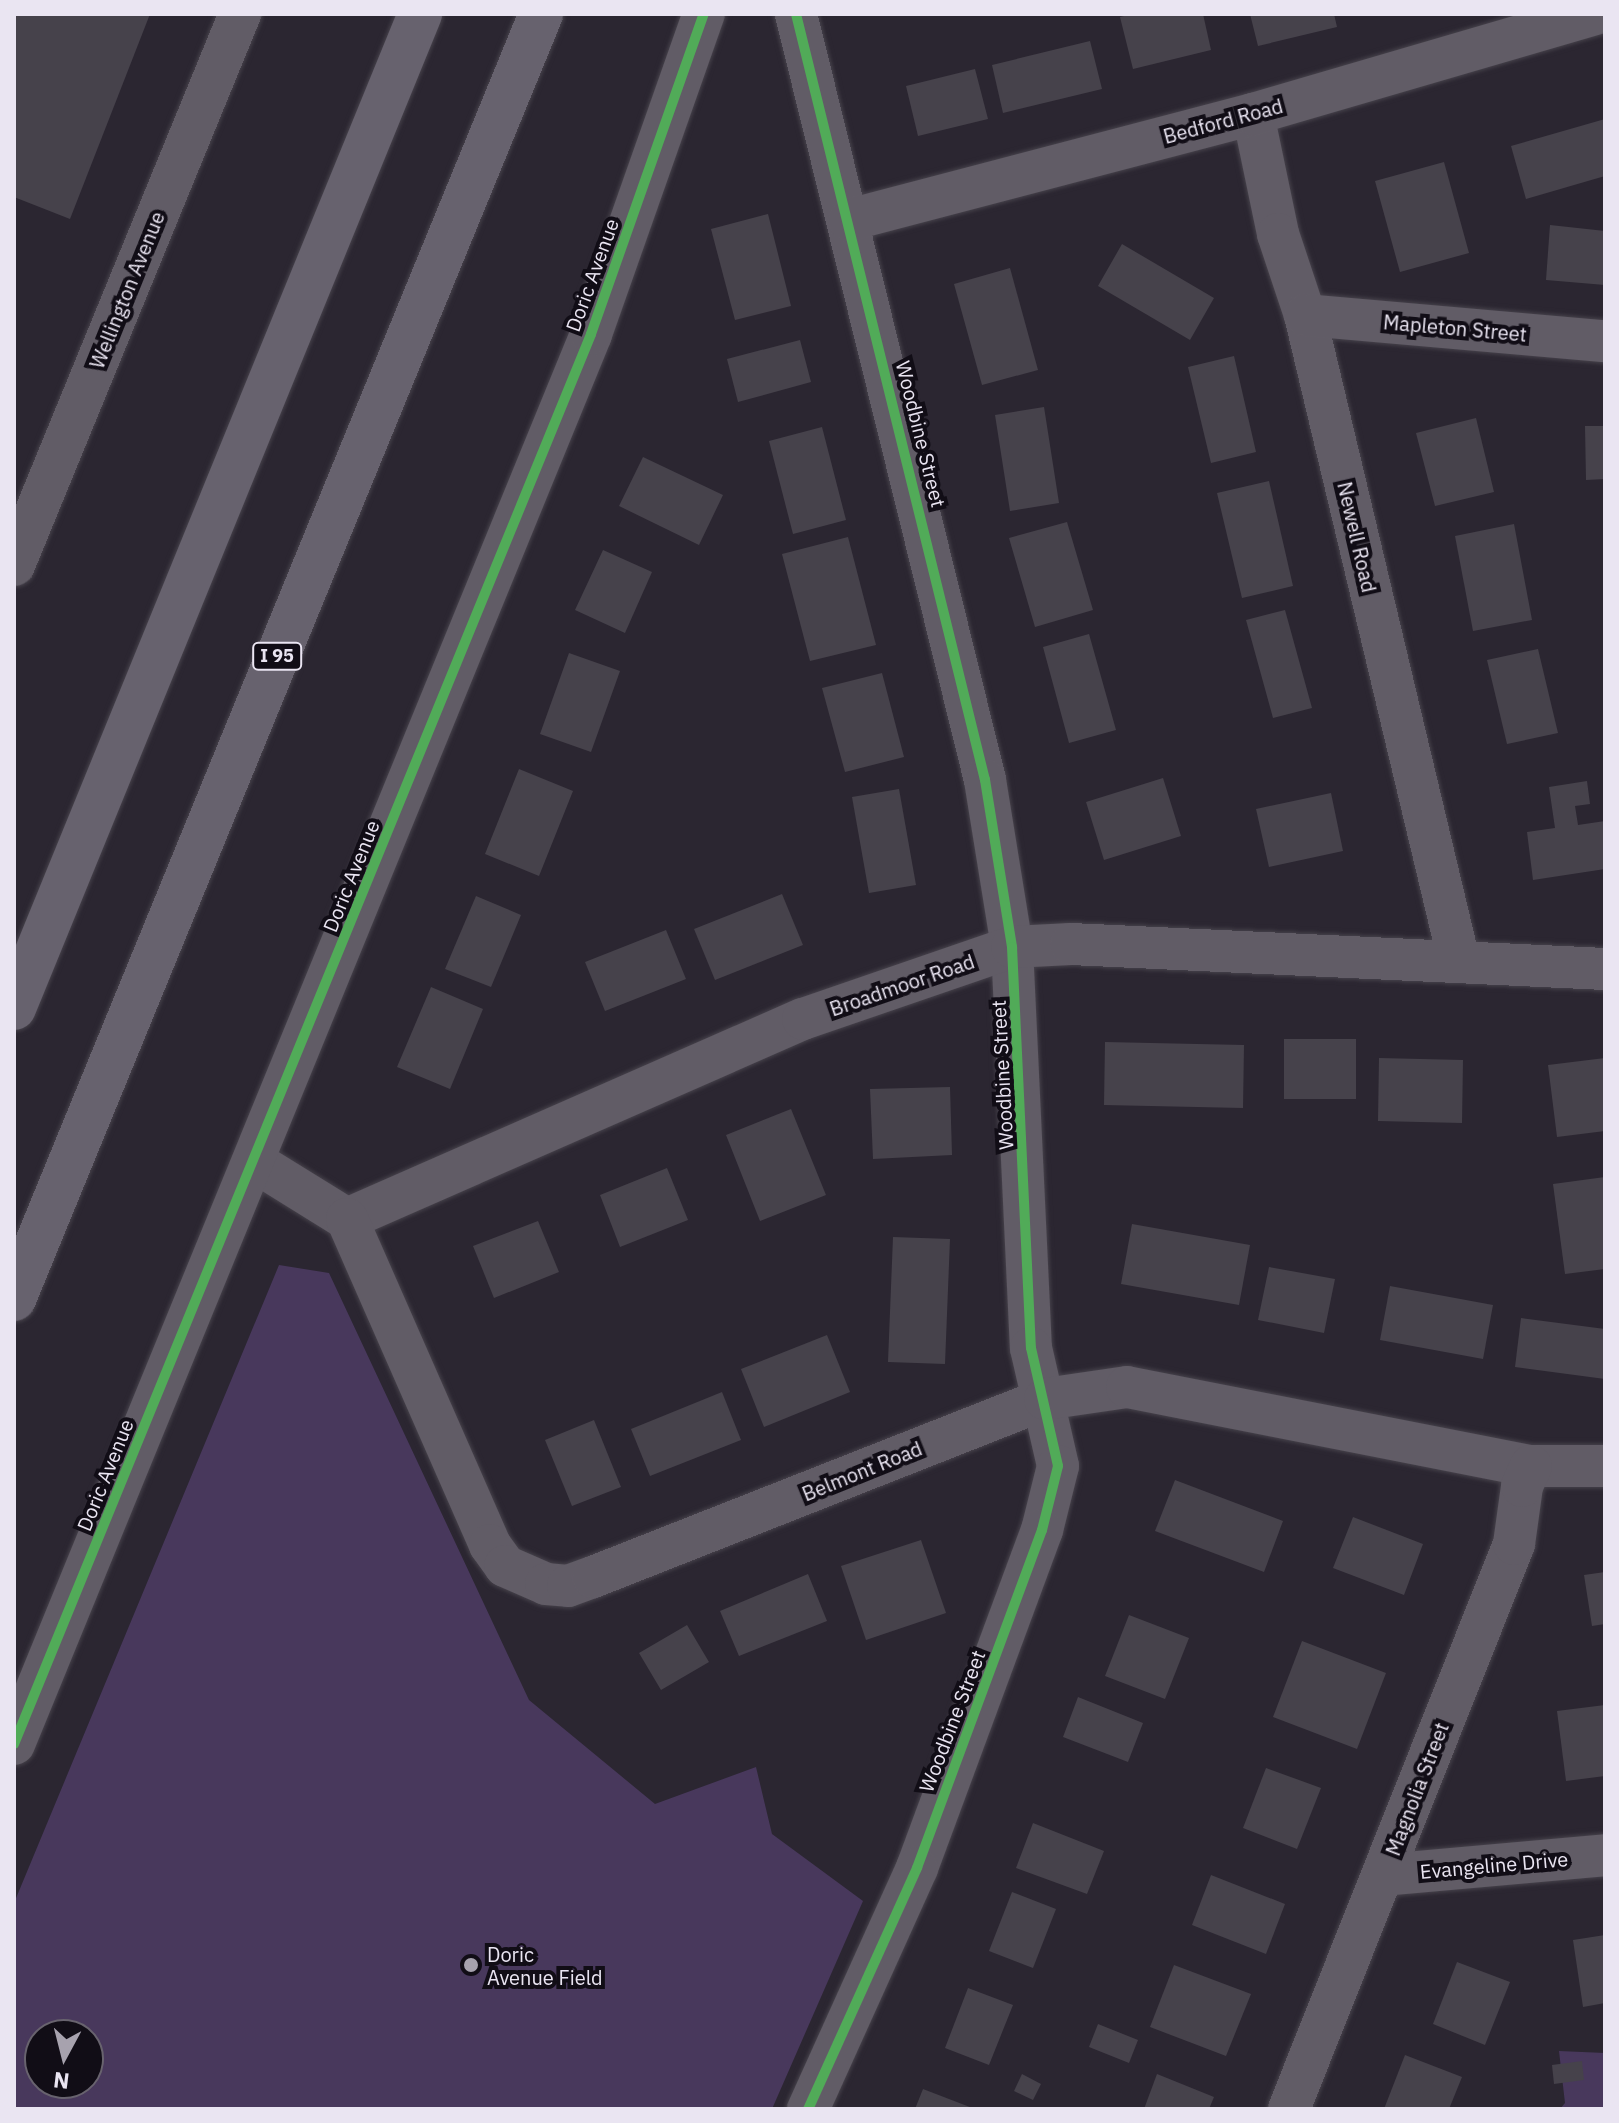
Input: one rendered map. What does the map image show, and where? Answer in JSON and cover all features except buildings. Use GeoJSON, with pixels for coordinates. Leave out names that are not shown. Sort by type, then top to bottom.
{"type":"FeatureCollection","features":[{"type":"Feature","properties":{"kind":"highway"},"geometry":{"type":"LineString","coordinates":[[14,1008],[420,14]]}},
{"type":"Feature","properties":{"kind":"highway","name":"I 95"},"geometry":{"type":"LineString","coordinates":[[14,1299],[541,14]]}},
{"type":"Feature","properties":{"kind":"street","name":"Wellington Avenue"},"geometry":{"type":"LineString","coordinates":[[14,565],[240,14]]}},
{"type":"Feature","properties":{"kind":"street","name":"Doric Avenue"},"geometry":{"type":"LineString","coordinates":[[14,1744],[255,1162],[591,334],[704,14]]}},
{"type":"Feature","properties":{"kind":"street","name":"Woodbine Street"},"geometry":{"type":"LineString","coordinates":[[796,14],[968,705],[1012,947],[1031,1348],[1058,1466],[1042,1530],[917,1868],[808,2109]]}},
{"type":"Feature","properties":{"kind":"street","name":"Bedford Road"},"geometry":{"type":"LineString","coordinates":[[849,220],[1253,114],[1594,14]]}},
{"type":"Feature","properties":{"kind":"street","name":"Newell Road"},"geometry":{"type":"LineString","coordinates":[[1253,114],[1278,234],[1305,315],[1459,961]]}},
{"type":"Feature","properties":{"kind":"street","name":"Mapleton Street"},"geometry":{"type":"LineString","coordinates":[[1305,315],[1605,341]]}},
{"type":"Feature","properties":{"kind":"street","name":"Broadmoor Road"},"geometry":{"type":"LineString","coordinates":[[347,1219],[803,1019],[1012,947],[1071,944],[1605,969]]}},
{"type":"Feature","properties":{"kind":"street"},"geometry":{"type":"LineString","coordinates":[[255,1162],[347,1219]]}},
{"type":"Feature","properties":{"kind":"street","name":"Belmont Road"},"geometry":{"type":"LineString","coordinates":[[347,1219],[490,1545],[505,1566],[546,1584],[568,1586],[593,1577],[1045,1399],[1127,1387],[1531,1466],[1605,1466]]}},
{"type":"Feature","properties":{"kind":"street","name":"Magnolia Street"},"geometry":{"type":"LineString","coordinates":[[1289,2109],[1514,1544],[1522,1486],[1531,1466]]}},
{"type":"Feature","properties":{"kind":"street","name":"Evangeline Drive"},"geometry":{"type":"LineString","coordinates":[[1383,1875],[1605,1855]]}},
{"type":"Feature","properties":{"kind":"shaded area"},"geometry":{"type":"Polygon","coordinates":[[[279,1265],[329,1273],[529,1700],[655,1804],[756,1767],[772,1834],[863,1901],[772,2109],[14,2109],[14,1903],[279,1265]]]}},
{"type":"Feature","properties":{"kind":"shaded area"},"geometry":{"type":"Polygon","coordinates":[[[1559,2051],[1605,2053],[1605,2109],[1560,2109],[1565,2103],[1559,2051]]]}},
{"type":"Feature","properties":{"kind":"cycle path"},"geometry":{"type":"LineString","coordinates":[[14,1744],[591,334],[704,14]]}},
{"type":"Feature","properties":{"kind":"cycle path"},"geometry":{"type":"LineString","coordinates":[[796,14],[985,780],[1012,947],[1031,1348],[1058,1466],[1042,1530],[917,1868],[808,2109]]}},
{"type":"Feature","properties":{"kind":"place","name":"Doric Avenue Field"},"geometry":{"type":"Point","coordinates":[471,1965]}}]}
